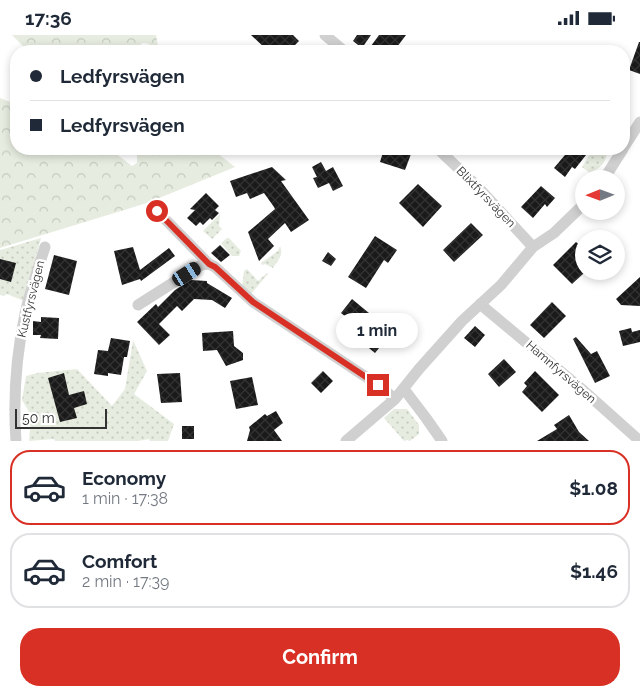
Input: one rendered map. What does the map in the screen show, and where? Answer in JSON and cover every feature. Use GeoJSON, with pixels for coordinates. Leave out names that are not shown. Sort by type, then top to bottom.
{"type":"FeatureCollection","features":[{"type":"Feature","properties":{"kind":"street"},"geometry":{"type":"LineString","coordinates":[[325,35],[337,45]]}},
{"type":"Feature","properties":{"kind":"street"},"geometry":{"type":"LineString","coordinates":[[630,137],[640,122]]}},
{"type":"Feature","properties":{"kind":"street","name":"Blixtfyrsvägen"},"geometry":{"type":"LineString","coordinates":[[444,155],[476,185],[533,247]]}},
{"type":"Feature","properties":{"kind":"street"},"geometry":{"type":"LineString","coordinates":[[610,170],[619,155]]}},
{"type":"Feature","properties":{"kind":"street"},"geometry":{"type":"LineString","coordinates":[[157,211],[209,264],[215,267],[253,302],[378,385],[395,399]]}},
{"type":"Feature","properties":{"kind":"street"},"geometry":{"type":"LineString","coordinates":[[346,441],[395,399],[462,321],[501,285],[533,247],[554,233],[575,213]]}},
{"type":"Feature","properties":{"kind":"street","name":"Kustfyrsvägen"},"geometry":{"type":"LineString","coordinates":[[16,441],[14,416],[17,355],[26,311],[44,247]]}},
{"type":"Feature","properties":{"kind":"street"},"geometry":{"type":"LineString","coordinates":[[138,305],[202,265],[209,264]]}},
{"type":"Feature","properties":{"kind":"street","name":"Hamnfyrsvägen"},"geometry":{"type":"LineString","coordinates":[[480,304],[584,391],[640,441]]}},
{"type":"Feature","properties":{"kind":"street"},"geometry":{"type":"LineString","coordinates":[[404,389],[442,441]]}},
{"type":"Feature","properties":{"kind":"green space"},"geometry":{"type":"Polygon","coordinates":[[[12,35],[156,35],[158,45],[143,43],[140,45],[22,45],[12,35]]]}},
{"type":"Feature","properties":{"kind":"green space"},"geometry":{"type":"Polygon","coordinates":[[[0,98],[10,102],[10,155],[118,155],[132,166],[137,163],[137,155],[220,155],[235,167],[147,203],[0,248],[0,98]]]}},
{"type":"Feature","properties":{"kind":"green space"},"geometry":{"type":"Polygon","coordinates":[[[589,155],[606,155],[603,164],[597,169],[586,170],[582,167],[589,155]]]}},
{"type":"Feature","properties":{"kind":"green space"},"geometry":{"type":"Polygon","coordinates":[[[220,214],[219,226],[222,229],[212,239],[203,231],[220,214]]]}},
{"type":"Feature","properties":{"kind":"green space"},"geometry":{"type":"Polygon","coordinates":[[[41,238],[24,301],[7,294],[4,296],[0,295],[0,250],[41,238]]]}},
{"type":"Feature","properties":{"kind":"green space"},"geometry":{"type":"Polygon","coordinates":[[[227,238],[241,251],[239,256],[232,256],[221,243],[227,238]]]}},
{"type":"Feature","properties":{"kind":"green space"},"geometry":{"type":"Polygon","coordinates":[[[280,246],[281,255],[273,268],[265,264],[262,265],[261,263],[278,251],[280,246]]]}},
{"type":"Feature","properties":{"kind":"green space"},"geometry":{"type":"Polygon","coordinates":[[[247,269],[258,281],[268,274],[250,295],[242,287],[244,271],[247,269]]]}},
{"type":"Feature","properties":{"kind":"green space"},"geometry":{"type":"Polygon","coordinates":[[[133,340],[147,371],[134,394],[174,424],[168,441],[150,441],[149,439],[138,441],[55,441],[54,439],[29,441],[31,415],[22,400],[26,376],[77,369],[112,406],[125,389],[133,340]]]}},
{"type":"Feature","properties":{"kind":"green space"},"geometry":{"type":"Polygon","coordinates":[[[394,409],[407,409],[419,425],[419,434],[410,441],[404,441],[384,418],[394,409]]]}},
{"type":"Feature","properties":{"kind":"building"},"geometry":{"type":"Polygon","coordinates":[[[251,35],[293,35],[299,41],[295,45],[262,45],[251,35]]]}},
{"type":"Feature","properties":{"kind":"building"},"geometry":{"type":"Polygon","coordinates":[[[357,35],[371,35],[364,45],[358,45],[353,41],[357,35]]]}},
{"type":"Feature","properties":{"kind":"building"},"geometry":{"type":"Polygon","coordinates":[[[379,35],[406,35],[398,45],[372,45],[379,35]]]}},
{"type":"Feature","properties":{"kind":"building"},"geometry":{"type":"Polygon","coordinates":[[[640,42],[640,74],[630,70],[640,42]]]}},
{"type":"Feature","properties":{"kind":"building"},"geometry":{"type":"Polygon","coordinates":[[[382,155],[411,155],[405,170],[380,162],[382,155]]]}},
{"type":"Feature","properties":{"kind":"building"},"geometry":{"type":"Polygon","coordinates":[[[565,155],[586,155],[575,169],[572,167],[565,177],[554,168],[565,155]]]}},
{"type":"Feature","properties":{"kind":"building"},"geometry":{"type":"Polygon","coordinates":[[[321,162],[326,171],[333,167],[343,186],[333,191],[329,183],[318,188],[313,178],[317,177],[312,167],[321,162]]]}},
{"type":"Feature","properties":{"kind":"building"},"geometry":{"type":"Polygon","coordinates":[[[272,167],[286,180],[281,181],[309,220],[291,232],[285,223],[268,239],[274,246],[259,261],[248,232],[275,209],[264,193],[250,199],[247,193],[236,197],[230,181],[272,167]]]}},
{"type":"Feature","properties":{"kind":"building"},"geometry":{"type":"Polygon","coordinates":[[[418,184],[442,206],[423,227],[399,203],[418,184]]]}},
{"type":"Feature","properties":{"kind":"building"},"geometry":{"type":"Polygon","coordinates":[[[541,186],[555,198],[547,207],[545,204],[533,218],[521,207],[541,186]]]}},
{"type":"Feature","properties":{"kind":"building"},"geometry":{"type":"Polygon","coordinates":[[[206,193],[219,206],[215,210],[219,213],[212,220],[210,218],[203,225],[200,222],[196,226],[187,218],[195,210],[190,209],[206,193]]]}},
{"type":"Feature","properties":{"kind":"building"},"geometry":{"type":"Polygon","coordinates":[[[471,223],[483,235],[454,262],[443,250],[471,223]]]}},
{"type":"Feature","properties":{"kind":"building"},"geometry":{"type":"Polygon","coordinates":[[[375,236],[397,250],[388,263],[384,260],[366,288],[348,277],[375,236]]]}},
{"type":"Feature","properties":{"kind":"building"},"geometry":{"type":"Polygon","coordinates":[[[575,243],[576,280],[572,284],[553,265],[575,243]]]}},
{"type":"Feature","properties":{"kind":"building"},"geometry":{"type":"Polygon","coordinates":[[[220,245],[230,255],[221,262],[211,253],[220,245]]]}},
{"type":"Feature","properties":{"kind":"building"},"geometry":{"type":"Polygon","coordinates":[[[133,247],[140,270],[169,248],[175,256],[141,281],[140,279],[122,285],[114,251],[133,247]]]}},
{"type":"Feature","properties":{"kind":"building"},"geometry":{"type":"Polygon","coordinates":[[[328,252],[336,259],[331,266],[322,261],[328,252]]]}},
{"type":"Feature","properties":{"kind":"building"},"geometry":{"type":"Polygon","coordinates":[[[54,255],[77,261],[69,295],[45,289],[54,255]]]}},
{"type":"Feature","properties":{"kind":"building"},"geometry":{"type":"Polygon","coordinates":[[[0,259],[16,263],[11,282],[0,279],[0,259]]]}},
{"type":"Feature","properties":{"kind":"building"},"geometry":{"type":"Polygon","coordinates":[[[640,277],[640,306],[621,305],[616,299],[640,277]]]}},
{"type":"Feature","properties":{"kind":"building"},"geometry":{"type":"Polygon","coordinates":[[[191,280],[207,281],[207,283],[232,298],[225,308],[212,300],[194,299],[182,311],[177,306],[159,324],[170,335],[159,345],[137,322],[156,304],[158,307],[175,290],[191,280]]]}},
{"type":"Feature","properties":{"kind":"building"},"geometry":{"type":"Polygon","coordinates":[[[352,299],[392,332],[375,353],[353,335],[360,328],[341,313],[352,299]]]}},
{"type":"Feature","properties":{"kind":"building"},"geometry":{"type":"Polygon","coordinates":[[[552,302],[566,316],[544,338],[530,325],[552,302]]]}},
{"type":"Feature","properties":{"kind":"building"},"geometry":{"type":"Polygon","coordinates":[[[41,317],[59,318],[58,339],[40,338],[41,335],[33,335],[33,321],[41,322],[41,317]]]}},
{"type":"Feature","properties":{"kind":"building"},"geometry":{"type":"Polygon","coordinates":[[[475,326],[485,335],[475,347],[464,338],[475,326]]]}},
{"type":"Feature","properties":{"kind":"building"},"geometry":{"type":"Polygon","coordinates":[[[631,328],[632,332],[640,330],[640,342],[623,346],[619,331],[631,328]]]}},
{"type":"Feature","properties":{"kind":"building"},"geometry":{"type":"Polygon","coordinates":[[[233,331],[234,346],[243,353],[243,360],[226,366],[217,350],[203,351],[202,333],[233,331]]]}},
{"type":"Feature","properties":{"kind":"building"},"geometry":{"type":"Polygon","coordinates":[[[576,337],[591,354],[597,351],[610,376],[595,383],[573,339],[576,337]]]}},
{"type":"Feature","properties":{"kind":"building"},"geometry":{"type":"Polygon","coordinates":[[[111,338],[130,341],[127,357],[124,357],[121,375],[108,373],[108,376],[94,374],[98,350],[108,351],[111,338]]]}},
{"type":"Feature","properties":{"kind":"building"},"geometry":{"type":"Polygon","coordinates":[[[504,359],[516,372],[499,387],[488,374],[504,359]]]}},
{"type":"Feature","properties":{"kind":"building"},"geometry":{"type":"Polygon","coordinates":[[[323,371],[333,381],[321,393],[311,383],[323,371]]]}},
{"type":"Feature","properties":{"kind":"building"},"geometry":{"type":"Polygon","coordinates":[[[535,371],[559,395],[542,412],[522,392],[527,386],[524,383],[535,371]]]}},
{"type":"Feature","properties":{"kind":"building"},"geometry":{"type":"Polygon","coordinates":[[[64,373],[69,395],[84,391],[87,404],[74,408],[77,418],[60,422],[48,378],[64,373]]]}},
{"type":"Feature","properties":{"kind":"building"},"geometry":{"type":"Polygon","coordinates":[[[180,373],[182,402],[161,403],[157,374],[180,373]]]}},
{"type":"Feature","properties":{"kind":"building"},"geometry":{"type":"Polygon","coordinates":[[[252,377],[258,405],[236,409],[230,381],[252,377]]]}},
{"type":"Feature","properties":{"kind":"building"},"geometry":{"type":"Polygon","coordinates":[[[276,411],[283,423],[274,430],[282,441],[247,441],[249,427],[265,414],[267,416],[276,411]]]}},
{"type":"Feature","properties":{"kind":"building"},"geometry":{"type":"Polygon","coordinates":[[[22,414],[30,414],[30,425],[23,425],[22,414]]]}},
{"type":"Feature","properties":{"kind":"building"},"geometry":{"type":"Polygon","coordinates":[[[569,415],[579,432],[589,441],[537,441],[557,429],[554,425],[569,415]]]}},
{"type":"Feature","properties":{"kind":"building"},"geometry":{"type":"Polygon","coordinates":[[[182,426],[194,426],[194,439],[182,439],[182,426]]]}},
{"type":"Feature","properties":{"kind":"route"},"geometry":{"type":"LineString","coordinates":[[157,211],[209,264],[215,267],[244,295],[280,321],[378,385]]}}]}
